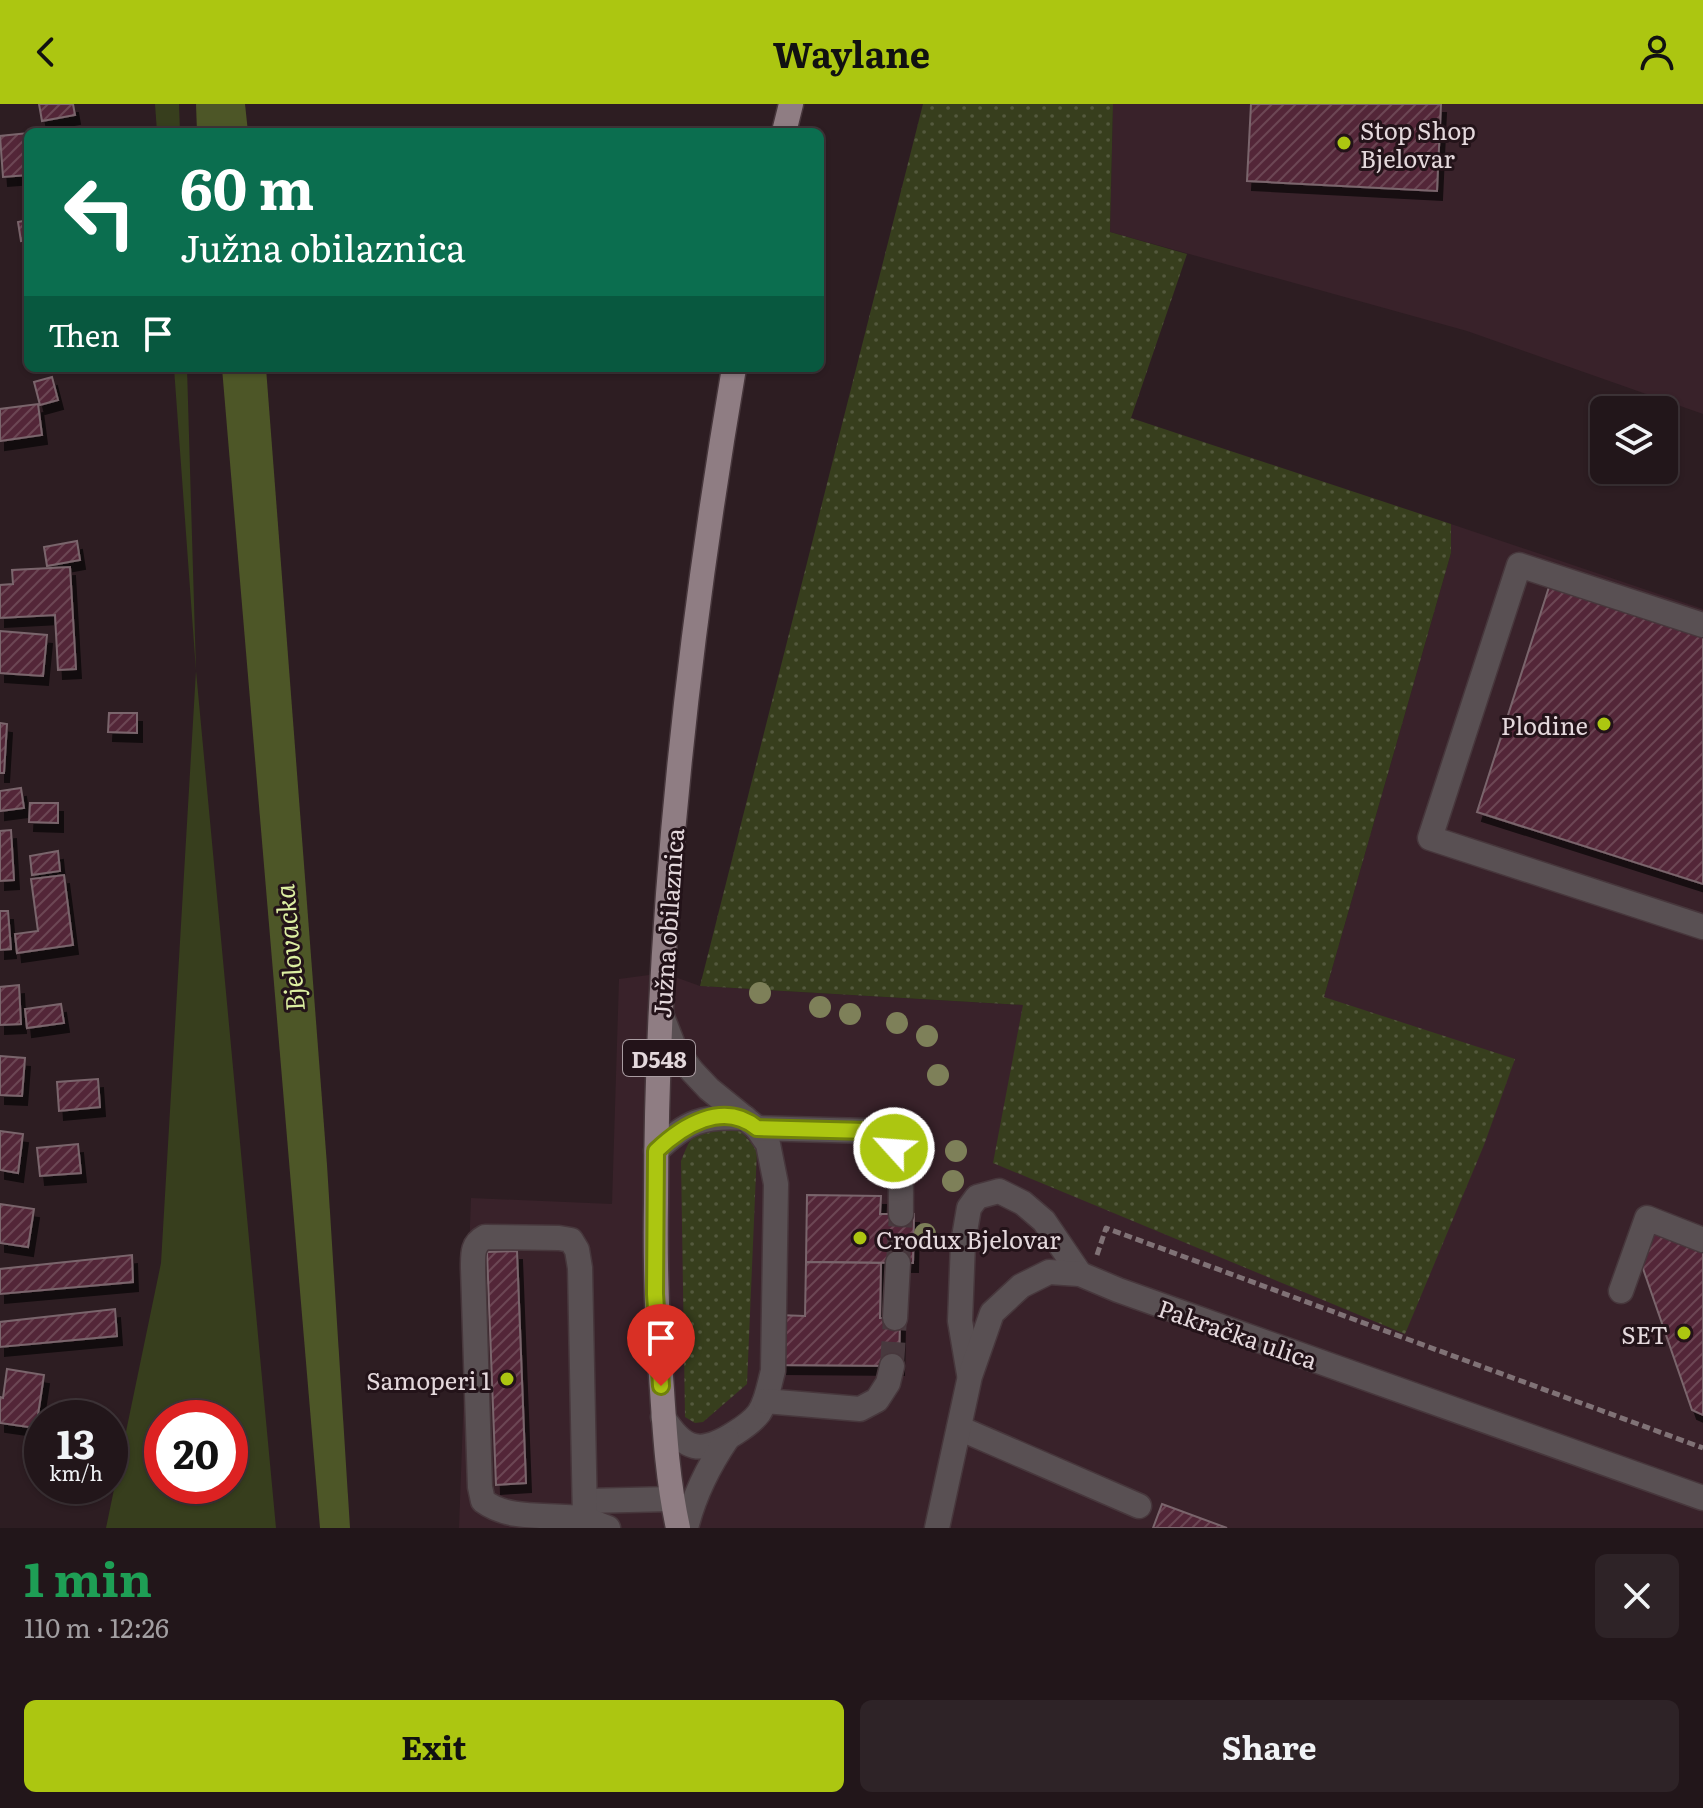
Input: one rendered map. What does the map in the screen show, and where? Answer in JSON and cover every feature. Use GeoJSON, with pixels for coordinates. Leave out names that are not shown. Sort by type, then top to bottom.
{"type":"FeatureCollection","features":[{"type":"Feature","properties":{"kind":"main road"},"geometry":{"type":"LineString","coordinates":[[785,128],[791,104]]}},
{"type":"Feature","properties":{"kind":"main road","name":"Južna obilaznica"},"geometry":{"type":"LineString","coordinates":[[678,1528],[666,1466],[655,1294],[661,1014],[674,822],[690,678],[712,499],[733,372]]}},
{"type":"Feature","properties":{"kind":"street"},"geometry":{"type":"LineString","coordinates":[[1703,625],[1519,565],[1430,838],[1703,927]]}},
{"type":"Feature","properties":{"kind":"street"},"geometry":{"type":"LineString","coordinates":[[661,1014],[674,1047],[692,1071],[751,1123],[768,1144],[776,1184],[773,1371],[765,1401],[758,1414],[729,1437],[709,1447],[696,1448],[684,1443],[674,1435],[663,1417]]}},
{"type":"Feature","properties":{"kind":"street"},"geometry":{"type":"LineString","coordinates":[[656,1151],[693,1122],[718,1116],[751,1123],[868,1131],[894,1148],[899,1168],[901,1214]]}},
{"type":"Feature","properties":{"kind":"street"},"geometry":{"type":"LineString","coordinates":[[970,1376],[960,1321],[963,1243],[969,1208],[977,1197],[999,1191],[1023,1203],[1087,1267]]}},
{"type":"Feature","properties":{"kind":"street"},"geometry":{"type":"LineString","coordinates":[[1621,1291],[1647,1218],[1703,1240]]}},
{"type":"Feature","properties":{"kind":"street"},"geometry":{"type":"LineString","coordinates":[[608,1528],[586,1510],[577,1250],[571,1240],[559,1238],[485,1237],[473,1249],[480,1487],[483,1501],[494,1510],[509,1513],[586,1510],[671,1499]]}},
{"type":"Feature","properties":{"kind":"street"},"geometry":{"type":"LineString","coordinates":[[895,1318],[898,1263]]}},
{"type":"Feature","properties":{"kind":"street","name":"Pakračka ulica"},"geometry":{"type":"LineString","coordinates":[[937,1528],[970,1376],[992,1313],[1021,1286],[1049,1272],[1087,1267],[1118,1290],[1703,1498]]}},
{"type":"Feature","properties":{"kind":"street"},"geometry":{"type":"LineString","coordinates":[[765,1401],[860,1409],[877,1400],[888,1383],[892,1366]]}},
{"type":"Feature","properties":{"kind":"street"},"geometry":{"type":"LineString","coordinates":[[959,1428],[1139,1506]]}},
{"type":"Feature","properties":{"kind":"street"},"geometry":{"type":"LineString","coordinates":[[686,1528],[698,1488],[712,1460],[729,1437]]}},
{"type":"Feature","properties":{"kind":"path"},"geometry":{"type":"LineString","coordinates":[[1087,1267],[1106,1228],[1703,1448]]}},
{"type":"Feature","properties":{"kind":"shaded area"},"geometry":{"type":"Polygon","coordinates":[[[155,104],[179,104],[180,128],[157,128],[155,104]]]}},
{"type":"Feature","properties":{"kind":"shaded area"},"geometry":{"type":"Polygon","coordinates":[[[923,104],[1113,104],[1110,232],[1187,254],[1131,418],[1451,524],[1451,553],[1324,997],[1515,1059],[1484,1145],[1405,1334],[993,1163],[1023,1005],[700,986],[923,104]]]}},
{"type":"Feature","properties":{"kind":"shaded area"},"geometry":{"type":"Polygon","coordinates":[[[1113,104],[1703,104],[1703,414],[1678,405],[1678,396],[1652,396],[1467,331],[1110,232],[1113,104]]]}},
{"type":"Feature","properties":{"kind":"shaded area"},"geometry":{"type":"Polygon","coordinates":[[[174,372],[187,372],[196,671],[174,372]]]}},
{"type":"Feature","properties":{"kind":"shaded area"},"geometry":{"type":"Polygon","coordinates":[[[1451,524],[1703,609],[1703,1528],[459,1528],[471,1198],[612,1204],[619,979],[664,973],[700,986],[1024,1005],[1324,997],[1451,553],[1451,524]]]}},
{"type":"Feature","properties":{"kind":"shaded area"},"geometry":{"type":"Polygon","coordinates":[[[196,671],[276,1528],[106,1528],[111,1504],[128,1504],[128,1422],[161,1263],[196,671]]]}},
{"type":"Feature","properties":{"kind":"shaded area"},"geometry":{"type":"Polygon","coordinates":[[[719,1126],[740,1130],[757,1150],[747,1384],[703,1422],[695,1423],[685,1417],[681,1161],[698,1132],[719,1126]]]}},
{"type":"Feature","properties":{"kind":"water"},"geometry":{"type":"Polygon","coordinates":[[[196,104],[245,104],[248,128],[197,128],[196,104]]]}},
{"type":"Feature","properties":{"kind":"water","name":"Bjelovacka"},"geometry":{"type":"Polygon","coordinates":[[[222,372],[266,372],[327,1165],[350,1528],[320,1528],[222,372]]]}},
{"type":"Feature","properties":{"kind":"building"},"geometry":{"type":"Polygon","coordinates":[[[39,104],[73,104],[75,115],[42,121],[39,104]]]}},
{"type":"Feature","properties":{"kind":"building","name":"Stop Shop Bjelovar"},"geometry":{"type":"Polygon","coordinates":[[[1251,104],[1441,104],[1437,191],[1247,181],[1251,104]]]}},
{"type":"Feature","properties":{"kind":"building"},"geometry":{"type":"Polygon","coordinates":[[[24,133],[24,175],[3,177],[0,136],[24,133]]]}},
{"type":"Feature","properties":{"kind":"building"},"geometry":{"type":"Polygon","coordinates":[[[24,221],[24,241],[21,241],[18,222],[24,221]]]}},
{"type":"Feature","properties":{"kind":"building"},"geometry":{"type":"Polygon","coordinates":[[[52,377],[58,400],[40,405],[34,382],[52,377]]]}},
{"type":"Feature","properties":{"kind":"building"},"geometry":{"type":"Polygon","coordinates":[[[38,404],[42,435],[0,441],[0,409],[38,404]]]}},
{"type":"Feature","properties":{"kind":"building"},"geometry":{"type":"Polygon","coordinates":[[[77,541],[80,560],[47,566],[44,547],[77,541]]]}},
{"type":"Feature","properties":{"kind":"building"},"geometry":{"type":"Polygon","coordinates":[[[70,567],[76,669],[58,670],[55,615],[0,618],[0,585],[13,584],[12,570],[70,567]]]}},
{"type":"Feature","properties":{"kind":"building","name":"Plodine"},"geometry":{"type":"Polygon","coordinates":[[[1549,587],[1703,635],[1703,884],[1477,812],[1549,587]]]}},
{"type":"Feature","properties":{"kind":"building"},"geometry":{"type":"Polygon","coordinates":[[[0,631],[47,635],[43,676],[0,673],[0,631]]]}},
{"type":"Feature","properties":{"kind":"building"},"geometry":{"type":"Polygon","coordinates":[[[109,713],[137,713],[137,733],[108,732],[109,713]]]}},
{"type":"Feature","properties":{"kind":"building"},"geometry":{"type":"Polygon","coordinates":[[[0,723],[7,724],[4,773],[0,773],[0,723]]]}},
{"type":"Feature","properties":{"kind":"building"},"geometry":{"type":"Polygon","coordinates":[[[21,788],[24,808],[0,811],[0,791],[21,788]]]}},
{"type":"Feature","properties":{"kind":"building"},"geometry":{"type":"Polygon","coordinates":[[[30,803],[58,803],[58,823],[29,822],[30,803]]]}},
{"type":"Feature","properties":{"kind":"building"},"geometry":{"type":"Polygon","coordinates":[[[11,830],[14,880],[0,881],[0,831],[11,830]]]}},
{"type":"Feature","properties":{"kind":"building"},"geometry":{"type":"Polygon","coordinates":[[[58,851],[60,871],[32,875],[30,856],[58,851]]]}},
{"type":"Feature","properties":{"kind":"building"},"geometry":{"type":"Polygon","coordinates":[[[64,875],[73,945],[17,953],[15,934],[38,931],[31,879],[64,875]]]}},
{"type":"Feature","properties":{"kind":"building"},"geometry":{"type":"Polygon","coordinates":[[[0,911],[8,911],[11,949],[0,950],[0,911]]]}},
{"type":"Feature","properties":{"kind":"building"},"geometry":{"type":"Polygon","coordinates":[[[19,985],[21,1024],[0,1025],[0,987],[19,985]]]}},
{"type":"Feature","properties":{"kind":"building"},"geometry":{"type":"Polygon","coordinates":[[[61,1004],[64,1023],[27,1028],[25,1009],[61,1004]]]}},
{"type":"Feature","properties":{"kind":"building"},"geometry":{"type":"Polygon","coordinates":[[[0,1056],[25,1058],[22,1096],[0,1095],[0,1056]]]}},
{"type":"Feature","properties":{"kind":"building"},"geometry":{"type":"Polygon","coordinates":[[[98,1079],[100,1107],[59,1111],[57,1082],[98,1079]]]}},
{"type":"Feature","properties":{"kind":"building"},"geometry":{"type":"Polygon","coordinates":[[[0,1131],[23,1134],[18,1173],[0,1170],[0,1131]]]}},
{"type":"Feature","properties":{"kind":"building"},"geometry":{"type":"Polygon","coordinates":[[[78,1144],[81,1173],[40,1176],[37,1148],[78,1144]]]}},
{"type":"Feature","properties":{"kind":"building","name":"Crodux Bjelovar"},"geometry":{"type":"Polygon","coordinates":[[[807,1195],[881,1196],[880,1214],[914,1214],[913,1263],[806,1262],[807,1195]]]}},
{"type":"Feature","properties":{"kind":"building"},"geometry":{"type":"Polygon","coordinates":[[[0,1204],[34,1209],[28,1247],[0,1243],[0,1204]]]}},
{"type":"Feature","properties":{"kind":"building","name":"SET"},"geometry":{"type":"Polygon","coordinates":[[[1652,1227],[1703,1249],[1703,1415],[1692,1410],[1639,1257],[1652,1227]]]}},
{"type":"Feature","properties":{"kind":"building","name":"Samoperi 1"},"geometry":{"type":"Polygon","coordinates":[[[517,1251],[526,1483],[496,1485],[487,1252],[517,1251]]]}},
{"type":"Feature","properties":{"kind":"building"},"geometry":{"type":"Polygon","coordinates":[[[132,1255],[133,1282],[0,1294],[0,1269],[132,1255]]]}},
{"type":"Feature","properties":{"kind":"building"},"geometry":{"type":"Polygon","coordinates":[[[806,1262],[881,1263],[880,1318],[900,1318],[899,1366],[777,1365],[778,1315],[805,1316],[806,1262]]]}},
{"type":"Feature","properties":{"kind":"building"},"geometry":{"type":"Polygon","coordinates":[[[115,1309],[117,1336],[0,1347],[0,1322],[115,1309]]]}},
{"type":"Feature","properties":{"kind":"building"},"geometry":{"type":"Polygon","coordinates":[[[7,1369],[44,1375],[40,1400],[24,1400],[24,1426],[0,1423],[0,1397],[3,1398],[7,1369]]]}},
{"type":"Feature","properties":{"kind":"building"},"geometry":{"type":"Polygon","coordinates":[[[1162,1504],[1227,1528],[1153,1528],[1162,1504]]]}},
{"type":"Feature","properties":{"kind":"tunnel"},"geometry":{"type":"LineString","coordinates":[[898,1263],[901,1214]]}},
{"type":"Feature","properties":{"kind":"tunnel"},"geometry":{"type":"LineString","coordinates":[[892,1366],[895,1318]]}},
{"type":"Feature","properties":{"kind":"place","name":"Stop Shop Bjelovar"},"geometry":{"type":"Point","coordinates":[1344,143]}},
{"type":"Feature","properties":{"kind":"place","name":"Plodine"},"geometry":{"type":"Point","coordinates":[1604,724]}},
{"type":"Feature","properties":{"kind":"place","name":"Crodux Bjelovar"},"geometry":{"type":"Point","coordinates":[860,1238]}},
{"type":"Feature","properties":{"kind":"place","name":"SET"},"geometry":{"type":"Point","coordinates":[1684,1333]}},
{"type":"Feature","properties":{"kind":"place","name":"Samoperi 1"},"geometry":{"type":"Point","coordinates":[507,1379]}},
{"type":"Feature","properties":{"kind":"route"},"geometry":{"type":"LineString","coordinates":[[661,1386],[655,1294],[656,1151],[693,1122],[718,1116],[745,1118],[757,1128],[868,1131],[894,1148]]}}]}
